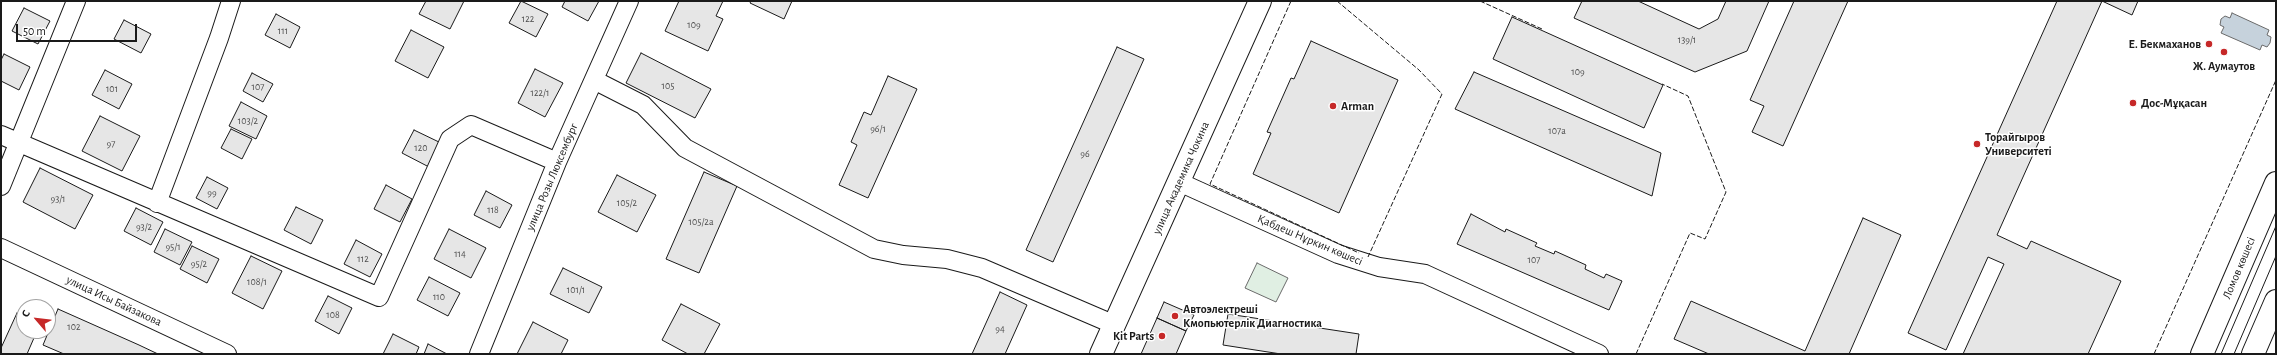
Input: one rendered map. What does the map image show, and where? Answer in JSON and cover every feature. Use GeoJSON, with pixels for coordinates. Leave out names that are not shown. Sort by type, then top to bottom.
{"type":"FeatureCollection","features":[{"type":"Feature","properties":{"kind":"main road","name":"улица Академика Чокина"},"geometry":{"type":"LineString","coordinates":[[1101,354],[1260,1]]}},
{"type":"Feature","properties":{"kind":"main road","name":"Ломов көшесі"},"geometry":{"type":"LineString","coordinates":[[2202,354],[2276,183]]}},
{"type":"Feature","properties":{"kind":"main road"},"geometry":{"type":"LineString","coordinates":[[2253,354],[2276,301]]}},
{"type":"Feature","properties":{"kind":"street"},"geometry":{"type":"LineString","coordinates":[[1,186],[76,1]]}},
{"type":"Feature","properties":{"kind":"street"},"geometry":{"type":"LineString","coordinates":[[157,203],[219,38],[231,1]]}},
{"type":"Feature","properties":{"kind":"street","name":"улица Розы Люксембург"},"geometry":{"type":"LineString","coordinates":[[479,354],[556,162],[629,1]]}},
{"type":"Feature","properties":{"kind":"street"},"geometry":{"type":"LineString","coordinates":[[594,80],[643,105],[685,148],[874,249],[903,255],[947,259],[982,268],[1115,325]]}},
{"type":"Feature","properties":{"kind":"street"},"geometry":{"type":"LineString","coordinates":[[1,135],[18,144],[379,297],[450,139],[471,125],[556,162]]}},
{"type":"Feature","properties":{"kind":"street","name":"Қабдеш Нұркин көшесі"},"geometry":{"type":"LineString","coordinates":[[1179,182],[1338,254],[1379,267],[1425,274],[1599,354]]}},
{"type":"Feature","properties":{"kind":"street","name":"улица Исы Байзакова"},"geometry":{"type":"LineString","coordinates":[[1,248],[227,354]]}},
{"type":"Feature","properties":{"kind":"green space"},"geometry":{"type":"Polygon","coordinates":[[[1257,263],[1288,278],[1276,302],[1245,288],[1257,263]]]}},
{"type":"Feature","properties":{"kind":"shaded area"},"geometry":{"type":"Polygon","coordinates":[[[2232,13],[2269,30],[2267,35],[2271,37],[2270,43],[2267,47],[2262,45],[2260,50],[2221,33],[2224,27],[2220,25],[2221,19],[2225,16],[2230,18],[2232,13]]]}},
{"type":"Feature","properties":{"kind":"building"},"geometry":{"type":"Polygon","coordinates":[[[426,1],[464,1],[450,29],[419,14],[426,1]]]}},
{"type":"Feature","properties":{"kind":"building"},"geometry":{"type":"Polygon","coordinates":[[[521,1],[548,14],[536,37],[509,23],[521,1]]]}},
{"type":"Feature","properties":{"kind":"building"},"geometry":{"type":"Polygon","coordinates":[[[565,1],[599,1],[588,21],[562,7],[565,1]]]}},
{"type":"Feature","properties":{"kind":"building"},"geometry":{"type":"Polygon","coordinates":[[[679,1],[723,1],[716,16],[723,19],[708,51],[665,31],[679,1]]]}},
{"type":"Feature","properties":{"kind":"building"},"geometry":{"type":"Polygon","coordinates":[[[751,1],[792,1],[784,19],[750,3],[751,1]]]}},
{"type":"Feature","properties":{"kind":"building"},"geometry":{"type":"Polygon","coordinates":[[[1582,1],[1638,1],[1699,29],[1718,19],[1726,1],[1769,1],[1747,51],[1695,72],[1574,18],[1582,1]]]}},
{"type":"Feature","properties":{"kind":"building"},"geometry":{"type":"Polygon","coordinates":[[[1794,1],[1848,1],[1783,146],[1752,132],[1764,106],[1750,100],[1794,1]]]}},
{"type":"Feature","properties":{"kind":"building"},"geometry":{"type":"Polygon","coordinates":[[[2057,1],[2102,1],[1997,235],[2027,249],[2031,241],[2121,281],[2088,354],[1963,354],[2004,264],[1988,257],[1946,350],[1908,333],[2057,1]]]}},
{"type":"Feature","properties":{"kind":"building"},"geometry":{"type":"Polygon","coordinates":[[[2102,1],[2138,1],[2132,15],[2102,1]]]}},
{"type":"Feature","properties":{"kind":"building"},"geometry":{"type":"Polygon","coordinates":[[[24,8],[50,21],[38,44],[12,31],[24,8]]]}},
{"type":"Feature","properties":{"kind":"building"},"geometry":{"type":"Polygon","coordinates":[[[276,14],[300,27],[290,48],[265,35],[276,14]]]}},
{"type":"Feature","properties":{"kind":"building"},"geometry":{"type":"Polygon","coordinates":[[[1512,17],[1663,85],[1644,128],[1493,59],[1512,17]]]}},
{"type":"Feature","properties":{"kind":"building"},"geometry":{"type":"Polygon","coordinates":[[[124,20],[151,34],[141,53],[114,39],[124,20]]]}},
{"type":"Feature","properties":{"kind":"building"},"geometry":{"type":"Polygon","coordinates":[[[411,30],[444,47],[428,78],[395,61],[411,30]]]}},
{"type":"Feature","properties":{"kind":"building","name":"Arman"},"geometry":{"type":"Polygon","coordinates":[[[1311,41],[1398,80],[1339,213],[1253,174],[1271,133],[1267,132],[1291,78],[1294,79],[1311,41]]]}},
{"type":"Feature","properties":{"kind":"building"},"geometry":{"type":"Polygon","coordinates":[[[1117,47],[1144,59],[1053,262],[1026,250],[1117,47]]]}},
{"type":"Feature","properties":{"kind":"building"},"geometry":{"type":"Polygon","coordinates":[[[641,53],[711,89],[695,118],[626,83],[641,53]]]}},
{"type":"Feature","properties":{"kind":"building"},"geometry":{"type":"Polygon","coordinates":[[[4,54],[30,67],[19,90],[1,81],[1,60],[4,54]]]}},
{"type":"Feature","properties":{"kind":"building"},"geometry":{"type":"Polygon","coordinates":[[[535,69],[563,83],[545,117],[518,103],[535,69]]]}},
{"type":"Feature","properties":{"kind":"building"},"geometry":{"type":"Polygon","coordinates":[[[105,70],[132,84],[119,109],[92,95],[105,70]]]}},
{"type":"Feature","properties":{"kind":"building"},"geometry":{"type":"Polygon","coordinates":[[[1474,72],[1661,153],[1652,196],[1455,109],[1474,72]]]}},
{"type":"Feature","properties":{"kind":"building"},"geometry":{"type":"Polygon","coordinates":[[[252,73],[273,84],[263,102],[243,91],[252,73]]]}},
{"type":"Feature","properties":{"kind":"building"},"geometry":{"type":"Polygon","coordinates":[[[888,76],[917,89],[868,198],[839,185],[857,145],[851,142],[864,112],[871,115],[888,76]]]}},
{"type":"Feature","properties":{"kind":"building"},"geometry":{"type":"Polygon","coordinates":[[[241,102],[267,116],[256,139],[229,126],[241,102]]]}},
{"type":"Feature","properties":{"kind":"building"},"geometry":{"type":"Polygon","coordinates":[[[100,116],[140,136],[122,171],[82,151],[100,116]]]}},
{"type":"Feature","properties":{"kind":"building"},"geometry":{"type":"Polygon","coordinates":[[[231,129],[252,139],[242,159],[221,148],[231,129]]]}},
{"type":"Feature","properties":{"kind":"building"},"geometry":{"type":"Polygon","coordinates":[[[414,130],[441,143],[429,167],[402,153],[414,130]]]}},
{"type":"Feature","properties":{"kind":"building"},"geometry":{"type":"Polygon","coordinates":[[[40,168],[93,195],[75,229],[23,202],[40,168]]]}},
{"type":"Feature","properties":{"kind":"building"},"geometry":{"type":"Polygon","coordinates":[[[704,172],[737,186],[699,273],[666,259],[704,172]]]}},
{"type":"Feature","properties":{"kind":"building"},"geometry":{"type":"Polygon","coordinates":[[[617,175],[656,195],[637,232],[598,212],[617,175]]]}},
{"type":"Feature","properties":{"kind":"building"},"geometry":{"type":"Polygon","coordinates":[[[207,177],[228,188],[217,209],[196,198],[207,177]]]}},
{"type":"Feature","properties":{"kind":"building"},"geometry":{"type":"Polygon","coordinates":[[[386,185],[412,199],[400,222],[374,209],[386,185]]]}},
{"type":"Feature","properties":{"kind":"building"},"geometry":{"type":"Polygon","coordinates":[[[486,191],[512,205],[500,228],[474,215],[486,191]]]}},
{"type":"Feature","properties":{"kind":"building"},"geometry":{"type":"Polygon","coordinates":[[[296,207],[323,220],[311,244],[284,230],[296,207]]]}},
{"type":"Feature","properties":{"kind":"building"},"geometry":{"type":"Polygon","coordinates":[[[136,208],[163,222],[151,245],[124,231],[136,208]]]}},
{"type":"Feature","properties":{"kind":"building"},"geometry":{"type":"Polygon","coordinates":[[[1471,214],[1505,232],[1506,229],[1537,243],[1535,246],[1554,254],[1555,251],[1586,265],[1585,269],[1604,278],[1606,274],[1622,281],[1609,310],[1457,244],[1471,214]]]}},
{"type":"Feature","properties":{"kind":"building"},"geometry":{"type":"Polygon","coordinates":[[[1863,218],[1901,235],[1849,354],[1709,354],[1674,339],[1691,301],[1805,351],[1863,218]]]}},
{"type":"Feature","properties":{"kind":"building"},"geometry":{"type":"Polygon","coordinates":[[[165,229],[192,242],[180,265],[154,252],[165,229]]]}},
{"type":"Feature","properties":{"kind":"building"},"geometry":{"type":"Polygon","coordinates":[[[449,229],[486,248],[471,278],[434,259],[449,229]]]}},
{"type":"Feature","properties":{"kind":"building"},"geometry":{"type":"Polygon","coordinates":[[[356,240],[382,254],[370,277],[344,264],[356,240]]]}},
{"type":"Feature","properties":{"kind":"building"},"geometry":{"type":"Polygon","coordinates":[[[192,246],[219,259],[207,283],[180,269],[192,246]]]}},
{"type":"Feature","properties":{"kind":"building"},"geometry":{"type":"Polygon","coordinates":[[[251,256],[282,271],[263,309],[232,293],[251,256]]]}},
{"type":"Feature","properties":{"kind":"building"},"geometry":{"type":"Polygon","coordinates":[[[563,268],[602,287],[589,313],[550,294],[563,268]]]}},
{"type":"Feature","properties":{"kind":"building"},"geometry":{"type":"Polygon","coordinates":[[[429,277],[460,293],[448,316],[417,300],[429,277]]]}},
{"type":"Feature","properties":{"kind":"building"},"geometry":{"type":"Polygon","coordinates":[[[1000,292],[1027,305],[1005,354],[972,354],[1000,292]]]}},
{"type":"Feature","properties":{"kind":"building"},"geometry":{"type":"Polygon","coordinates":[[[328,296],[352,308],[339,334],[315,321],[328,296]]]}},
{"type":"Feature","properties":{"kind":"building","name":"Автоэлектреші Кмопьютерлік Диагностика"},"geometry":{"type":"Polygon","coordinates":[[[1164,302],[1194,315],[1186,331],[1157,318],[1164,302]]]}},
{"type":"Feature","properties":{"kind":"building"},"geometry":{"type":"Polygon","coordinates":[[[681,304],[720,324],[704,354],[688,354],[662,340],[681,304]]]}},
{"type":"Feature","properties":{"kind":"building"},"geometry":{"type":"Polygon","coordinates":[[[58,309],[158,354],[64,354],[43,345],[46,339],[56,339],[56,314],[58,309]]]}},
{"type":"Feature","properties":{"kind":"building"},"geometry":{"type":"Polygon","coordinates":[[[1228,314],[1359,334],[1356,354],[1281,354],[1223,345],[1228,314]]]}},
{"type":"Feature","properties":{"kind":"building"},"geometry":{"type":"Polygon","coordinates":[[[16,315],[16,339],[34,339],[27,354],[1,354],[1,348],[16,315]]]}},
{"type":"Feature","properties":{"kind":"building"},"geometry":{"type":"Polygon","coordinates":[[[1157,318],[1186,331],[1176,354],[1141,354],[1157,318]]]}},
{"type":"Feature","properties":{"kind":"building"},"geometry":{"type":"Polygon","coordinates":[[[533,322],[568,340],[561,354],[517,354],[533,322]]]}},
{"type":"Feature","properties":{"kind":"building"},"geometry":{"type":"Polygon","coordinates":[[[393,334],[419,347],[416,354],[383,354],[393,334]]]}},
{"type":"Feature","properties":{"kind":"building"},"geometry":{"type":"Polygon","coordinates":[[[428,344],[447,354],[424,354],[428,344]]]}},
{"type":"Feature","properties":{"kind":"tram line"},"geometry":{"type":"LineString","coordinates":[[2221,354],[2276,226]]}},
{"type":"Feature","properties":{"kind":"tram line"},"geometry":{"type":"LineString","coordinates":[[2234,354],[2276,256]]}},
{"type":"Feature","properties":{"kind":"fence"},"geometry":{"type":"LineString","coordinates":[[1291,1],[1210,184],[1359,253]]}},
{"type":"Feature","properties":{"kind":"fence"},"geometry":{"type":"LineString","coordinates":[[1337,1],[1419,70],[1442,94],[1368,257]]}},
{"type":"Feature","properties":{"kind":"fence"},"geometry":{"type":"LineString","coordinates":[[1480,1],[1542,29]]}},
{"type":"Feature","properties":{"kind":"fence"},"geometry":{"type":"LineString","coordinates":[[2154,354],[2276,80]]}},
{"type":"Feature","properties":{"kind":"fence"},"geometry":{"type":"LineString","coordinates":[[1636,354],[1690,233],[1705,239],[1726,192],[1688,96],[1662,84]]}},
{"type":"Feature","properties":{"kind":"place","name":"Е. Бекмаханов"},"geometry":{"type":"Point","coordinates":[2209,44]}},
{"type":"Feature","properties":{"kind":"place","name":"Ж. Аумаутов"},"geometry":{"type":"Point","coordinates":[2224,52]}},
{"type":"Feature","properties":{"kind":"place","name":"Дос-Мұқасан"},"geometry":{"type":"Point","coordinates":[2133,103]}},
{"type":"Feature","properties":{"kind":"place","name":"Arman"},"geometry":{"type":"Point","coordinates":[1333,106]}},
{"type":"Feature","properties":{"kind":"place","name":"Торайгыров Университеті"},"geometry":{"type":"Point","coordinates":[1977,144]}},
{"type":"Feature","properties":{"kind":"place","name":"Автоэлектреші Кмопьютерлік Диагностика"},"geometry":{"type":"Point","coordinates":[1175,316]}},
{"type":"Feature","properties":{"kind":"place","name":"Kit Parts"},"geometry":{"type":"Point","coordinates":[1162,336]}}]}
